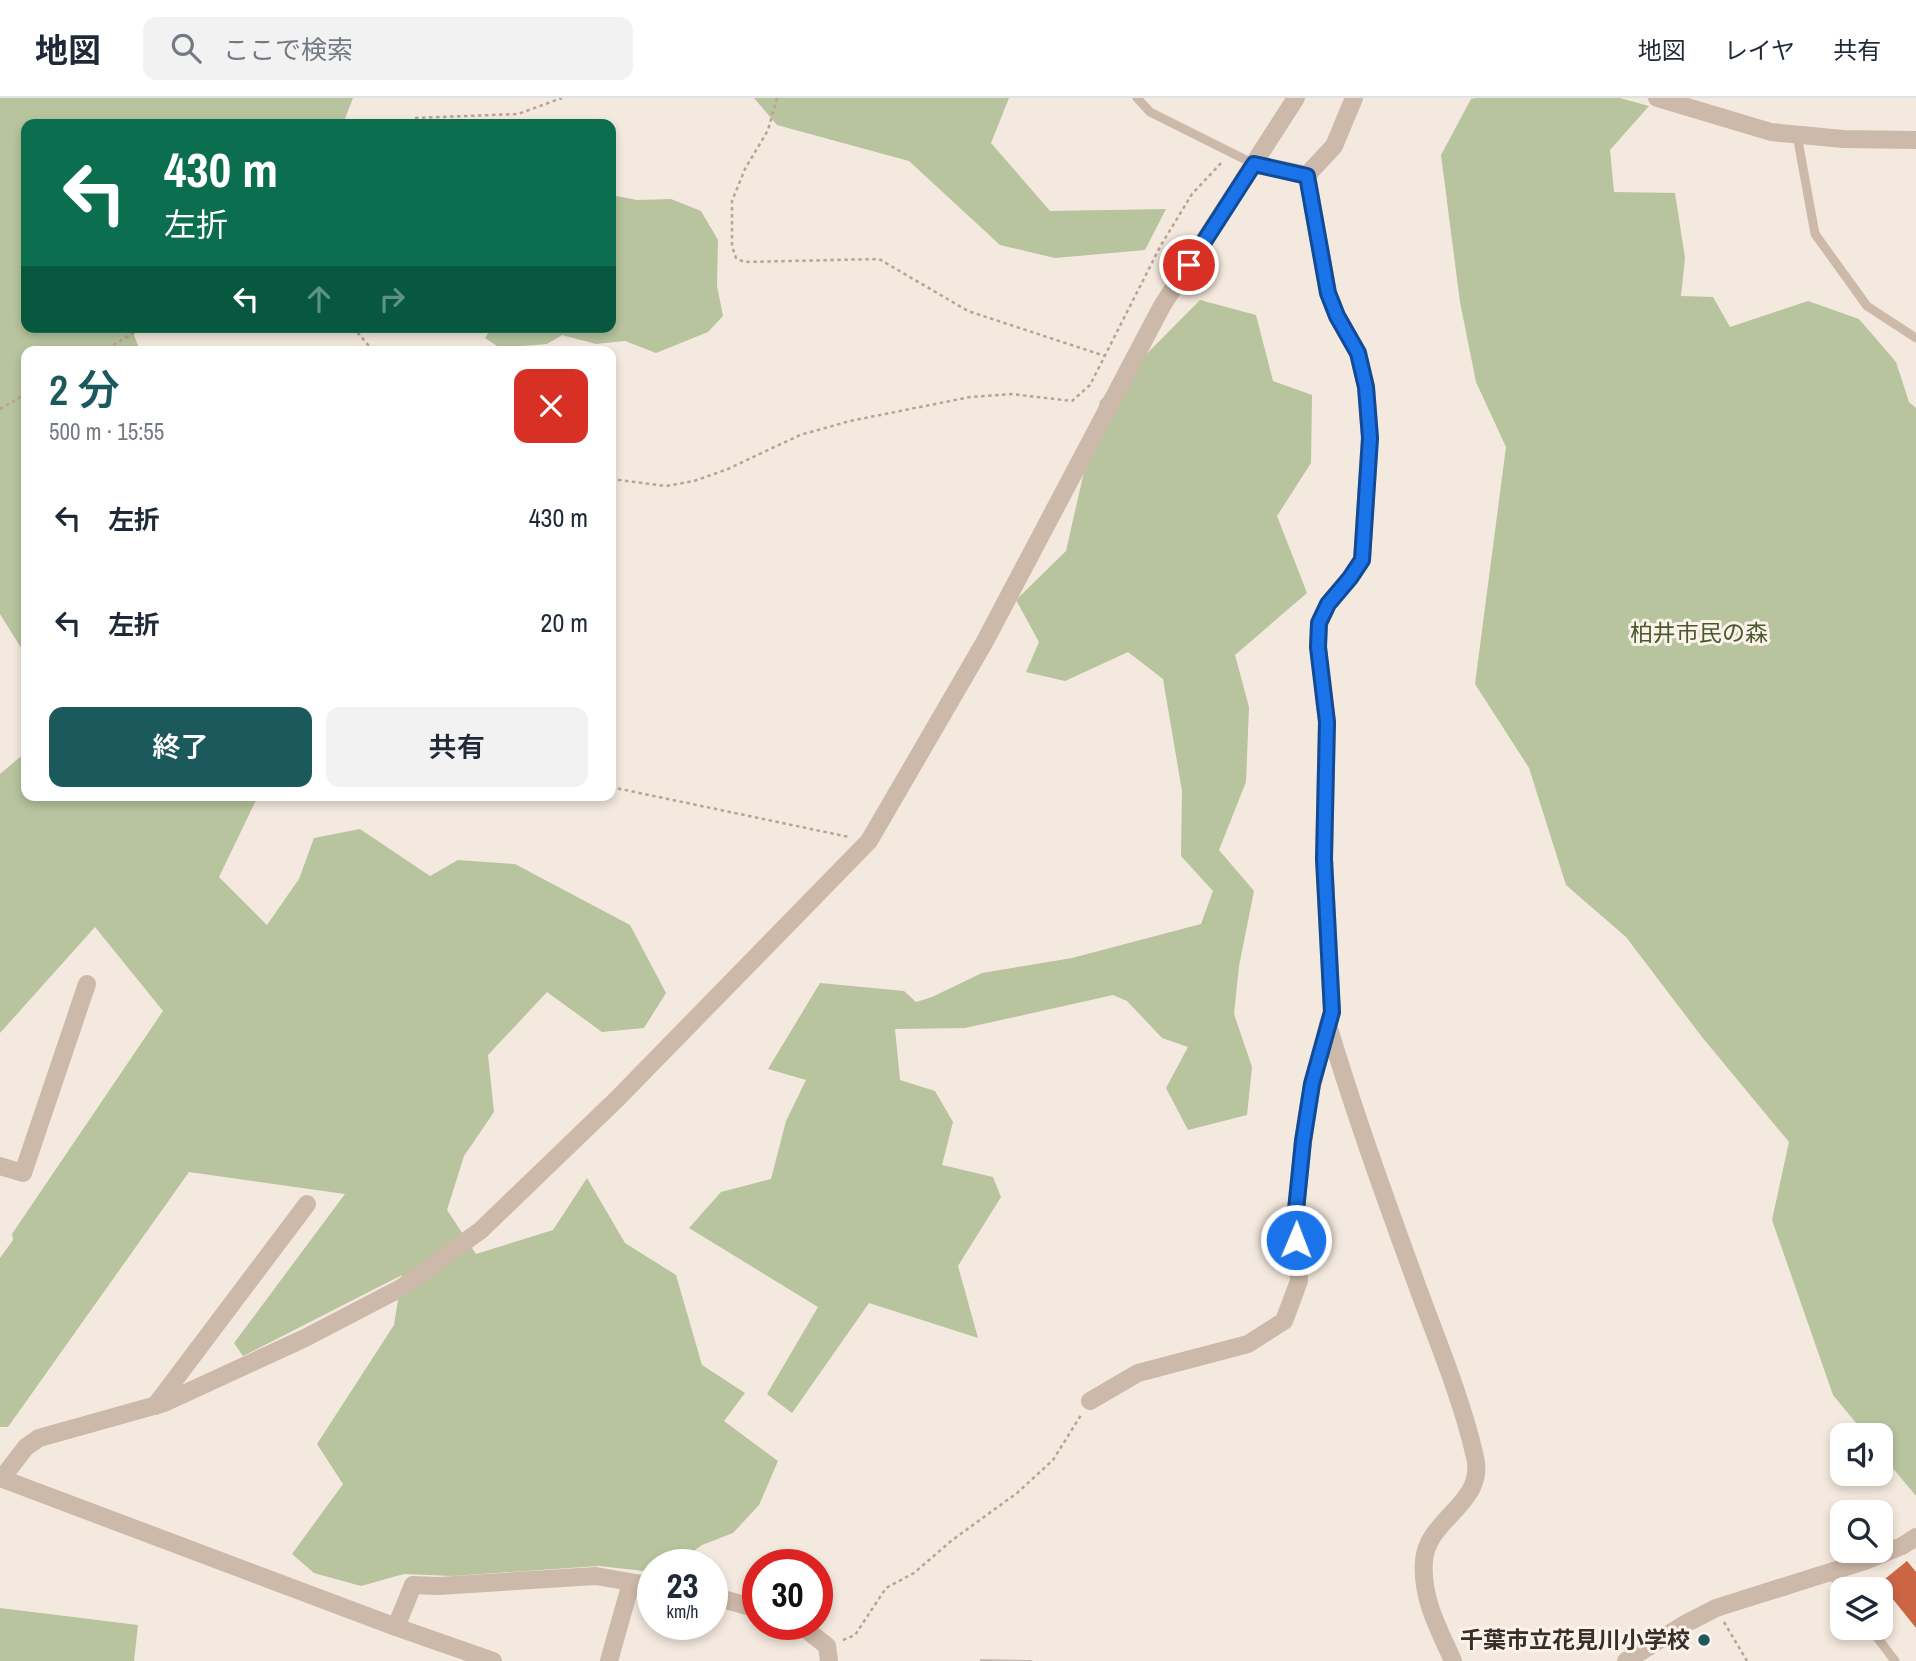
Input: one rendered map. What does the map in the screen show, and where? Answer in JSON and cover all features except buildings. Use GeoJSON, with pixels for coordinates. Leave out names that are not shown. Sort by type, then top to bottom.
{"type":"FeatureCollection","features":[{"type":"Feature","properties":{"kind":"street"},"geometry":{"type":"LineString","coordinates":[[493,1661],[1,1478],[26,1447],[39,1438],[155,1406],[305,1338],[401,1288],[481,1230],[628,1088],[869,841],[984,643],[1162,306],[1296,98]]}},
{"type":"Feature","properties":{"kind":"street"},"geometry":{"type":"LineString","coordinates":[[1307,176],[1334,146],[1354,98]]}},
{"type":"Feature","properties":{"kind":"street"},"geometry":{"type":"LineString","coordinates":[[1657,98],[1771,132],[1843,139],[1916,139]]}},
{"type":"Feature","properties":{"kind":"street"},"geometry":{"type":"LineString","coordinates":[[1254,164],[1307,176]]}},
{"type":"Feature","properties":{"kind":"street"},"geometry":{"type":"LineString","coordinates":[[1090,1401],[1138,1373],[1248,1345],[1284,1321],[1299,1281],[1295,1220],[1303,1141],[1312,1084],[1332,1012],[1324,859],[1327,722],[1318,647],[1319,623],[1328,604],[1362,560],[1370,438],[1366,387],[1358,353],[1337,316],[1328,293],[1307,176]]}},
{"type":"Feature","properties":{"kind":"street"},"geometry":{"type":"LineString","coordinates":[[0,1166],[23,1173],[88,984]]}},
{"type":"Feature","properties":{"kind":"street"},"geometry":{"type":"LineString","coordinates":[[1328,1025],[1371,1160],[1444,1356],[1476,1460],[1475,1484],[1466,1499],[1433,1534],[1423,1558],[1427,1603],[1453,1661]]}},
{"type":"Feature","properties":{"kind":"street"},"geometry":{"type":"LineString","coordinates":[[155,1406],[307,1204]]}},
{"type":"Feature","properties":{"kind":"street"},"geometry":{"type":"LineString","coordinates":[[1626,1661],[1716,1608],[1830,1572],[1902,1546],[1916,1537]]}},
{"type":"Feature","properties":{"kind":"street"},"geometry":{"type":"LineString","coordinates":[[396,1627],[413,1585],[439,1586],[596,1577],[637,1584]]}},
{"type":"Feature","properties":{"kind":"street"},"geometry":{"type":"LineString","coordinates":[[609,1661],[631,1583]]}},
{"type":"Feature","properties":{"kind":"street"},"geometry":{"type":"LineString","coordinates":[[815,1640],[828,1653]]}},
{"type":"Feature","properties":{"kind":"lane"},"geometry":{"type":"LineString","coordinates":[[1137,98],[1150,112],[1254,164]]}},
{"type":"Feature","properties":{"kind":"lane"},"geometry":{"type":"LineString","coordinates":[[1797,135],[1815,234],[1867,306],[1916,338]]}},
{"type":"Feature","properties":{"kind":"lane"},"geometry":{"type":"LineString","coordinates":[[1830,1572],[1834,1577]]}},
{"type":"Feature","properties":{"kind":"lane"},"geometry":{"type":"LineString","coordinates":[[1879,1640],[1895,1661]]}},
{"type":"Feature","properties":{"kind":"path"},"geometry":{"type":"LineString","coordinates":[[414,119],[517,114],[562,98]]}},
{"type":"Feature","properties":{"kind":"path"},"geometry":{"type":"LineString","coordinates":[[777,98],[768,130],[745,169],[732,201],[732,246],[736,258],[744,262],[879,259],[968,311],[1105,356]]}},
{"type":"Feature","properties":{"kind":"path"},"geometry":{"type":"LineString","coordinates":[[616,480],[666,486],[694,481],[728,469],[800,435],[850,421],[970,397],[1011,394],[1072,401],[1090,385],[1167,234],[1192,194],[1230,153]]}},
{"type":"Feature","properties":{"kind":"path"},"geometry":{"type":"LineString","coordinates":[[111,346],[134,333]]}},
{"type":"Feature","properties":{"kind":"path"},"geometry":{"type":"LineString","coordinates":[[0,409],[21,397]]}},
{"type":"Feature","properties":{"kind":"path"},"geometry":{"type":"LineString","coordinates":[[616,789],[869,841]]}},
{"type":"Feature","properties":{"kind":"path"},"geometry":{"type":"LineString","coordinates":[[828,1653],[855,1635],[886,1588],[914,1573],[951,1541],[1017,1493],[1052,1460],[1090,1401]]}},
{"type":"Feature","properties":{"kind":"path"},"geometry":{"type":"LineString","coordinates":[[1716,1608],[1747,1661]]}},
{"type":"Feature","properties":{"kind":"green space"},"geometry":{"type":"Polygon","coordinates":[[[0,98],[353,98],[345,119],[21,119],[21,333],[133,333],[138,346],[21,346],[21,648],[0,614],[0,98]]]}},
{"type":"Feature","properties":{"kind":"green space"},"geometry":{"type":"Polygon","coordinates":[[[754,98],[1009,98],[991,143],[1050,211],[1166,209],[1145,250],[1055,258],[1000,245],[909,161],[777,125],[754,98]]]}},
{"type":"Feature","properties":{"kind":"green space","name":"柏井市民の森"},"geometry":{"type":"Polygon","coordinates":[[[1620,98],[1649,106],[1610,150],[1614,192],[1675,193],[1685,258],[1681,296],[1713,297],[1730,327],[1808,301],[1859,319],[1896,362],[1909,402],[1916,408],[1916,1496],[1893,1468],[1893,1423],[1856,1423],[1833,1395],[1772,1220],[1789,1142],[1702,1037],[1626,937],[1566,885],[1529,768],[1475,684],[1506,447],[1476,382],[1460,302],[1441,155],[1471,99],[1620,98]]]}},
{"type":"Feature","properties":{"kind":"green space"},"geometry":{"type":"Polygon","coordinates":[[[616,196],[637,200],[671,199],[701,211],[718,240],[717,286],[723,316],[708,332],[656,353],[625,341],[596,344],[562,335],[547,344],[524,346],[497,346],[485,338],[488,333],[616,333],[616,196]]]}},
{"type":"Feature","properties":{"kind":"green space"},"geometry":{"type":"Polygon","coordinates":[[[1200,300],[1256,315],[1273,381],[1312,395],[1311,463],[1277,516],[1307,593],[1235,655],[1249,707],[1246,782],[1219,850],[1254,891],[1239,966],[1234,1014],[1252,1067],[1247,1115],[1188,1130],[1166,1088],[1188,1047],[1162,1038],[1127,1001],[1113,995],[965,1028],[895,1029],[900,1080],[935,1091],[953,1122],[942,1165],[993,1177],[1001,1197],[958,1266],[978,1338],[869,1303],[792,1413],[767,1394],[818,1307],[689,1228],[721,1192],[771,1179],[786,1121],[806,1080],[768,1069],[820,983],[904,991],[916,1002],[982,973],[1072,958],[1201,924],[1213,891],[1181,856],[1182,791],[1163,679],[1128,652],[1065,681],[1026,672],[1039,642],[1016,600],[1066,551],[1100,401],[1200,300]]]}},
{"type":"Feature","properties":{"kind":"green space"},"geometry":{"type":"Polygon","coordinates":[[[21,756],[21,801],[256,801],[219,877],[267,925],[299,879],[314,838],[360,829],[430,876],[458,860],[515,864],[630,925],[666,993],[644,1028],[602,1032],[547,992],[488,1055],[494,1112],[464,1156],[447,1210],[476,1254],[553,1230],[587,1178],[625,1243],[676,1275],[702,1365],[745,1393],[724,1421],[778,1461],[759,1505],[733,1533],[696,1549],[637,1549],[637,1570],[599,1566],[452,1576],[404,1574],[361,1586],[314,1573],[292,1554],[343,1484],[317,1444],[394,1325],[402,1275],[243,1356],[234,1343],[345,1194],[189,1172],[8,1427],[0,1427],[0,1258],[13,1240],[12,1234],[163,1011],[95,927],[0,1033],[0,774],[21,756]]]}},
{"type":"Feature","properties":{"kind":"green space"},"geometry":{"type":"Polygon","coordinates":[[[0,1608],[138,1625],[134,1661],[0,1661],[0,1608]]]}},
{"type":"Feature","properties":{"kind":"place","name":"千葉市立花見川小学校"},"geometry":{"type":"Point","coordinates":[1704,1640]}},
{"type":"Feature","properties":{"kind":"route"},"geometry":{"type":"LineString","coordinates":[[1189,265],[1254,164],[1307,176],[1328,293],[1337,316],[1358,353],[1366,387],[1370,438],[1362,560],[1328,604],[1319,623],[1318,647],[1327,722],[1324,859],[1332,1012],[1312,1084],[1303,1141],[1295,1220],[1296,1240]]}}]}
